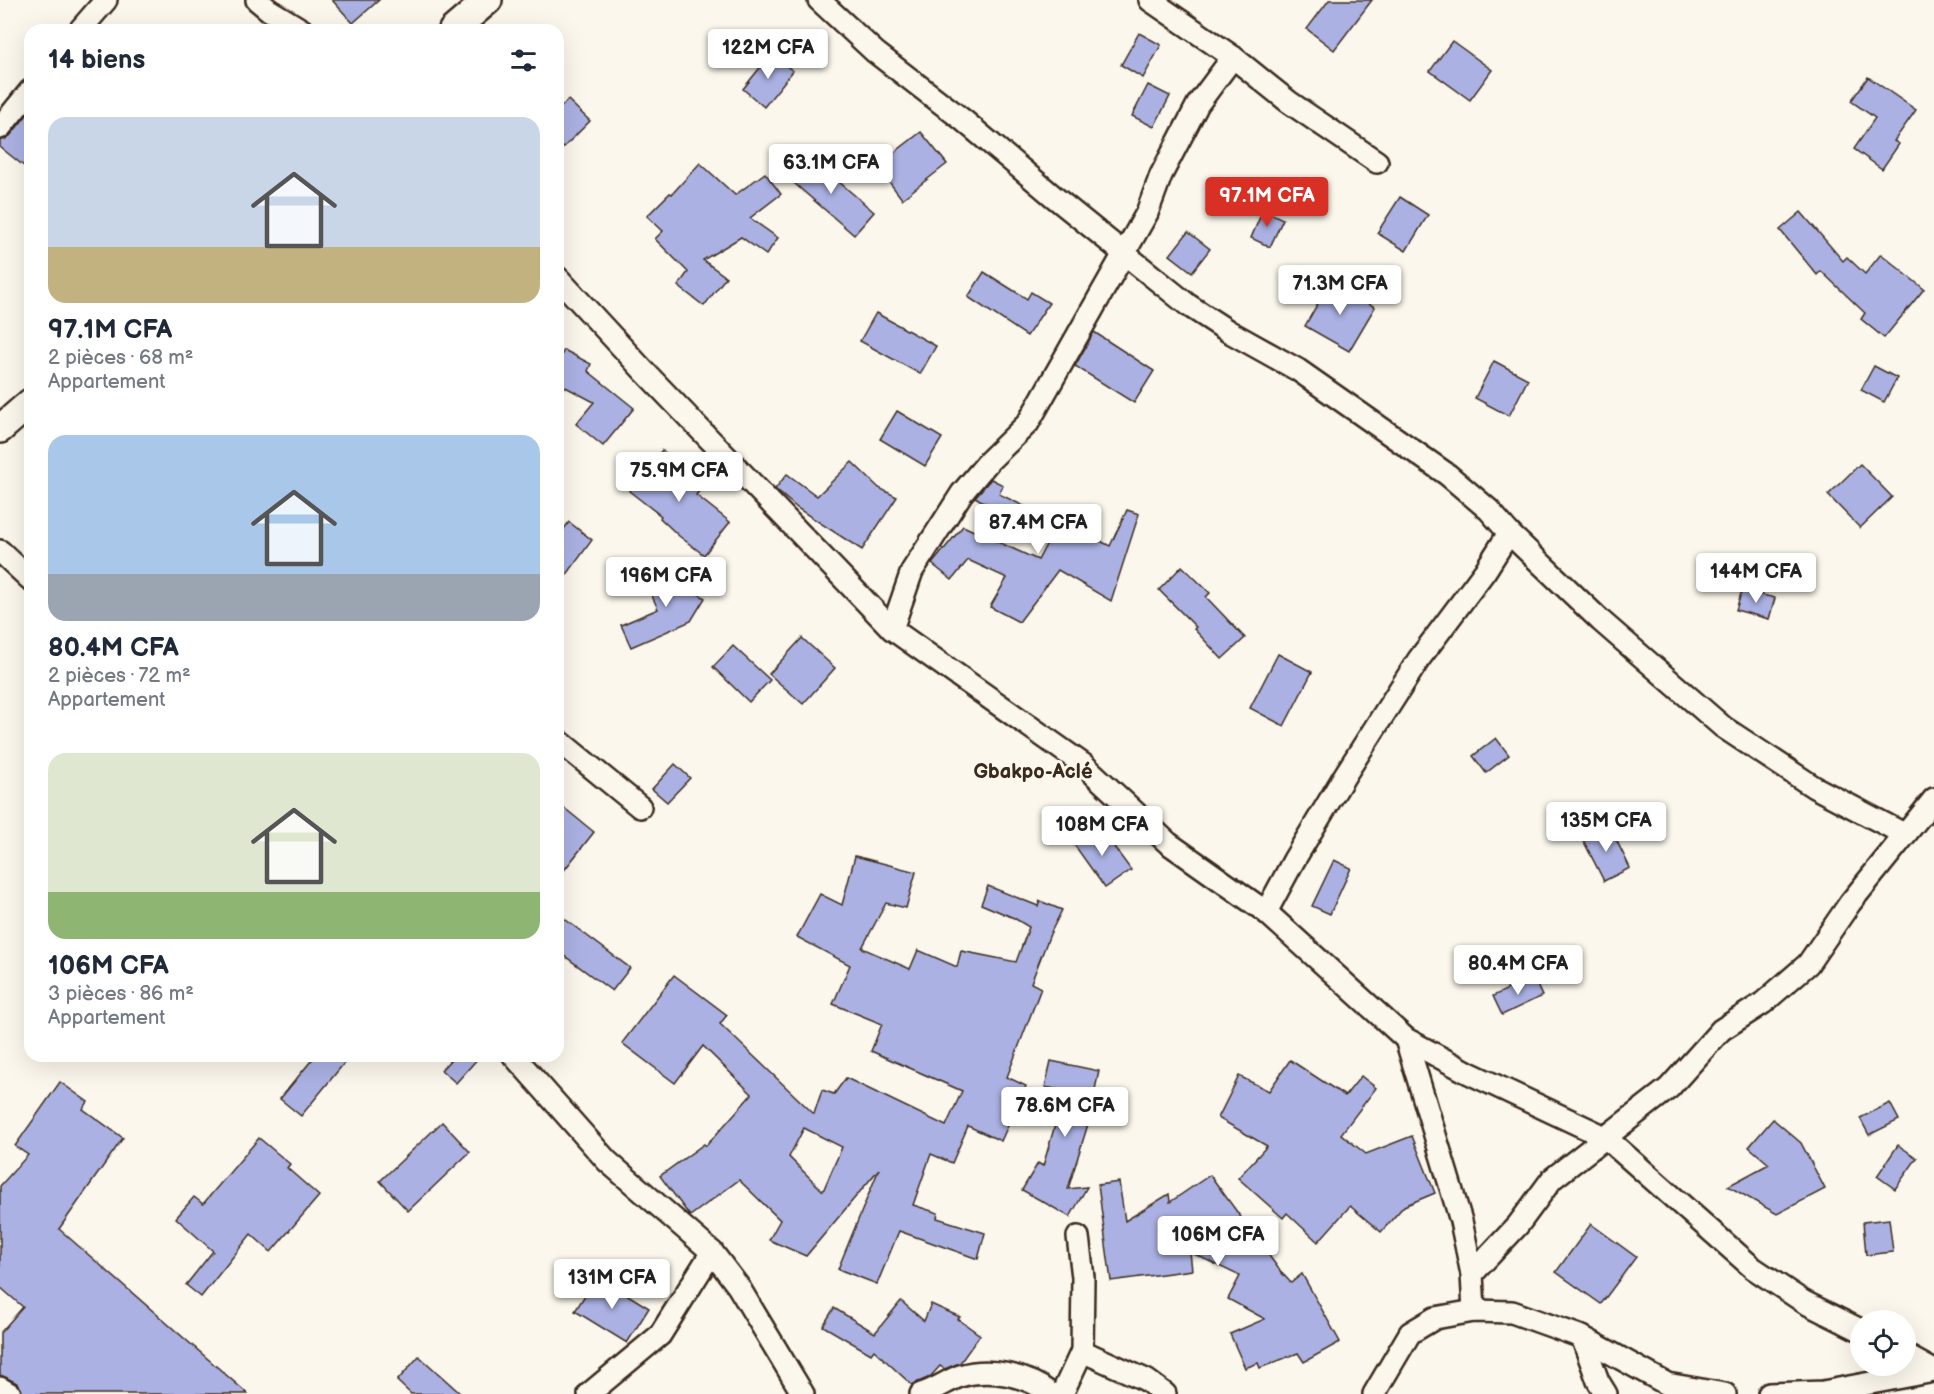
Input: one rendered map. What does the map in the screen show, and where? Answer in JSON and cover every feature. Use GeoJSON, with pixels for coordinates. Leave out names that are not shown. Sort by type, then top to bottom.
{"type":"FeatureCollection","features":[{"type":"Feature","properties":{"kind":"street"},"geometry":{"type":"LineString","coordinates":[[85,24],[106,0]]}},
{"type":"Feature","properties":{"kind":"street"},"geometry":{"type":"LineString","coordinates":[[256,0],[292,24]]}},
{"type":"Feature","properties":{"kind":"street"},"geometry":{"type":"LineString","coordinates":[[460,24],[488,0]]}},
{"type":"Feature","properties":{"kind":"street"},"geometry":{"type":"LineString","coordinates":[[819,0],[875,52],[963,120],[1188,305],[1228,331],[1298,370],[1448,476],[1489,510],[1509,534],[1600,621],[1723,727],[1814,787],[1904,834]]}},
{"type":"Feature","properties":{"kind":"street"},"geometry":{"type":"LineString","coordinates":[[1150,0],[1233,57],[1289,102],[1377,162]]}},
{"type":"Feature","properties":{"kind":"street"},"geometry":{"type":"LineString","coordinates":[[892,629],[912,571],[962,493],[989,461],[1028,423],[1147,213],[1161,175],[1198,104],[1233,57]]}},
{"type":"Feature","properties":{"kind":"street"},"geometry":{"type":"LineString","coordinates":[[0,128],[24,98]]}},
{"type":"Feature","properties":{"kind":"street"},"geometry":{"type":"LineString","coordinates":[[564,284],[892,629],[1084,765],[1168,843],[1266,912],[1406,1039],[1469,1073],[1605,1137],[1753,1268],[1804,1302],[1850,1325]]}},
{"type":"Feature","properties":{"kind":"street"},"geometry":{"type":"LineString","coordinates":[[0,429],[24,408]]}},
{"type":"Feature","properties":{"kind":"street"},"geometry":{"type":"LineString","coordinates":[[1266,912],[1345,775],[1419,658],[1485,571],[1509,534]]}},
{"type":"Feature","properties":{"kind":"street"},"geometry":{"type":"LineString","coordinates":[[0,551],[24,573]]}},
{"type":"Feature","properties":{"kind":"street"},"geometry":{"type":"LineString","coordinates":[[564,745],[640,807]]}},
{"type":"Feature","properties":{"kind":"street"},"geometry":{"type":"LineString","coordinates":[[1472,1274],[1518,1225],[1552,1179],[1669,1088],[1721,1030],[1763,1003],[1808,964],[1850,903],[1934,799]]}},
{"type":"Feature","properties":{"kind":"street"},"geometry":{"type":"LineString","coordinates":[[1406,1039],[1461,1221],[1472,1274],[1474,1311]]}},
{"type":"Feature","properties":{"kind":"street"},"geometry":{"type":"LineString","coordinates":[[519,1062],[607,1161],[712,1252],[738,1286],[803,1394]]}},
{"type":"Feature","properties":{"kind":"street"},"geometry":{"type":"LineString","coordinates":[[1062,1394],[1082,1351],[1083,1278],[1078,1237]]}},
{"type":"Feature","properties":{"kind":"street"},"geometry":{"type":"LineString","coordinates":[[589,1394],[660,1335],[712,1252]]}},
{"type":"Feature","properties":{"kind":"street"},"geometry":{"type":"LineString","coordinates":[[1374,1394],[1410,1332],[1435,1318],[1474,1311],[1512,1312],[1582,1337],[1667,1384],[1725,1394]]}},
{"type":"Feature","properties":{"kind":"street"},"geometry":{"type":"LineString","coordinates":[[1582,1337],[1598,1381],[1606,1394]]}},
{"type":"Feature","properties":{"kind":"street"},"geometry":{"type":"LineString","coordinates":[[1082,1351],[1146,1380],[1165,1394]]}},
{"type":"Feature","properties":{"kind":"street"},"geometry":{"type":"LineString","coordinates":[[1916,1361],[1934,1371]]}},
{"type":"Feature","properties":{"kind":"street"},"geometry":{"type":"LineString","coordinates":[[1770,1394],[1822,1392],[1934,1371]]}},
{"type":"Feature","properties":{"kind":"street"},"geometry":{"type":"LineString","coordinates":[[921,1394],[960,1377],[987,1372],[1012,1376],[1040,1385],[1051,1394]]}},
{"type":"Feature","properties":{"kind":"street"},"geometry":{"type":"LineString","coordinates":[[0,1388],[10,1394]]}},
{"type":"Feature","properties":{"kind":"building"},"geometry":{"type":"Polygon","coordinates":[[[332,0],[379,0],[353,23],[332,0]]]}},
{"type":"Feature","properties":{"kind":"building"},"geometry":{"type":"Polygon","coordinates":[[[1329,0],[1372,0],[1334,50],[1307,29],[1329,0]]]}},
{"type":"Feature","properties":{"kind":"building"},"geometry":{"type":"Polygon","coordinates":[[[1139,33],[1161,45],[1143,78],[1121,65],[1139,33]]]}},
{"type":"Feature","properties":{"kind":"building"},"geometry":{"type":"Polygon","coordinates":[[[1452,41],[1492,70],[1470,100],[1430,71],[1452,41]]]}},
{"type":"Feature","properties":{"kind":"building"},"geometry":{"type":"Polygon","coordinates":[[[771,54],[793,71],[764,107],[743,89],[771,54]]]}},
{"type":"Feature","properties":{"kind":"building"},"geometry":{"type":"Polygon","coordinates":[[[1868,77],[1916,110],[1894,141],[1899,144],[1882,169],[1854,149],[1875,118],[1851,101],[1868,77]]]}},
{"type":"Feature","properties":{"kind":"building"},"geometry":{"type":"Polygon","coordinates":[[[1148,85],[1170,96],[1154,127],[1132,116],[1148,85]]]}},
{"type":"Feature","properties":{"kind":"building"},"geometry":{"type":"Polygon","coordinates":[[[568,100],[590,121],[564,147],[564,104],[568,100]]]}},
{"type":"Feature","properties":{"kind":"building"},"geometry":{"type":"Polygon","coordinates":[[[24,118],[24,166],[0,147],[0,140],[10,136],[24,118]]]}},
{"type":"Feature","properties":{"kind":"building"},"geometry":{"type":"Polygon","coordinates":[[[921,132],[947,164],[902,199],[877,166],[921,132]]]}},
{"type":"Feature","properties":{"kind":"building"},"geometry":{"type":"Polygon","coordinates":[[[809,156],[874,212],[854,235],[787,177],[809,156]]]}},
{"type":"Feature","properties":{"kind":"building"},"geometry":{"type":"Polygon","coordinates":[[[700,163],[735,195],[765,173],[781,194],[750,218],[778,238],[766,255],[741,237],[703,260],[726,277],[704,306],[678,286],[688,272],[655,239],[663,231],[647,216],[670,193],[672,194],[700,163]]]}},
{"type":"Feature","properties":{"kind":"building"},"geometry":{"type":"Polygon","coordinates":[[[1400,197],[1428,215],[1406,251],[1377,233],[1400,197]]]}},
{"type":"Feature","properties":{"kind":"building"},"geometry":{"type":"Polygon","coordinates":[[[1263,210],[1283,219],[1270,247],[1251,238],[1263,210]]]}},
{"type":"Feature","properties":{"kind":"building"},"geometry":{"type":"Polygon","coordinates":[[[1801,212],[1843,261],[1847,257],[1865,274],[1881,254],[1924,289],[1884,338],[1861,319],[1865,313],[1821,271],[1817,275],[1780,230],[1801,212]]]}},
{"type":"Feature","properties":{"kind":"building"},"geometry":{"type":"Polygon","coordinates":[[[1188,232],[1210,249],[1192,272],[1170,255],[1188,232]]]}},
{"type":"Feature","properties":{"kind":"building"},"geometry":{"type":"Polygon","coordinates":[[[984,272],[1027,299],[1031,292],[1049,303],[1027,336],[968,297],[984,272]]]}},
{"type":"Feature","properties":{"kind":"building"},"geometry":{"type":"Polygon","coordinates":[[[1330,282],[1375,307],[1349,351],[1305,326],[1330,282]]]}},
{"type":"Feature","properties":{"kind":"building"},"geometry":{"type":"Polygon","coordinates":[[[876,313],[936,346],[920,374],[860,341],[876,313]]]}},
{"type":"Feature","properties":{"kind":"building"},"geometry":{"type":"Polygon","coordinates":[[[1094,332],[1154,371],[1134,403],[1075,366],[1094,332]]]}},
{"type":"Feature","properties":{"kind":"building"},"geometry":{"type":"Polygon","coordinates":[[[564,350],[591,364],[588,371],[634,408],[603,446],[576,424],[594,402],[564,386],[564,350]]]}},
{"type":"Feature","properties":{"kind":"building"},"geometry":{"type":"Polygon","coordinates":[[[1494,361],[1528,379],[1509,416],[1475,398],[1494,361]]]}},
{"type":"Feature","properties":{"kind":"building"},"geometry":{"type":"Polygon","coordinates":[[[1874,366],[1897,378],[1884,402],[1861,390],[1874,366]]]}},
{"type":"Feature","properties":{"kind":"building"},"geometry":{"type":"Polygon","coordinates":[[[897,411],[942,438],[925,466],[880,439],[897,411]]]}},
{"type":"Feature","properties":{"kind":"building"},"geometry":{"type":"Polygon","coordinates":[[[662,450],[684,468],[681,473],[700,490],[696,495],[730,522],[704,555],[629,491],[662,450]]]}},
{"type":"Feature","properties":{"kind":"building"},"geometry":{"type":"Polygon","coordinates":[[[852,462],[879,488],[897,497],[862,550],[797,508],[775,489],[787,474],[817,496],[852,462]]]}},
{"type":"Feature","properties":{"kind":"building"},"geometry":{"type":"Polygon","coordinates":[[[1860,464],[1892,497],[1860,528],[1828,495],[1860,464]]]}},
{"type":"Feature","properties":{"kind":"building"},"geometry":{"type":"Polygon","coordinates":[[[991,479],[1003,485],[999,494],[1036,512],[1038,509],[1110,546],[1127,510],[1139,514],[1111,601],[1058,570],[1019,622],[990,607],[1007,578],[968,560],[952,580],[932,564],[963,526],[1038,560],[1048,541],[975,497],[991,479]]]}},
{"type":"Feature","properties":{"kind":"building"},"geometry":{"type":"Polygon","coordinates":[[[569,522],[592,540],[564,579],[564,529],[569,522]]]}},
{"type":"Feature","properties":{"kind":"building"},"geometry":{"type":"Polygon","coordinates":[[[700,561],[682,583],[705,598],[691,621],[631,647],[621,625],[658,609],[647,585],[700,561]]]}},
{"type":"Feature","properties":{"kind":"building"},"geometry":{"type":"Polygon","coordinates":[[[1182,566],[1210,593],[1206,597],[1245,638],[1222,659],[1194,629],[1196,627],[1159,590],[1182,566]]]}},
{"type":"Feature","properties":{"kind":"building"},"geometry":{"type":"Polygon","coordinates":[[[1742,590],[1775,598],[1769,619],[1736,610],[1742,590]]]}},
{"type":"Feature","properties":{"kind":"building"},"geometry":{"type":"Polygon","coordinates":[[[802,638],[835,668],[803,704],[769,674],[802,638]]]}},
{"type":"Feature","properties":{"kind":"building"},"geometry":{"type":"Polygon","coordinates":[[[733,646],[770,680],[749,702],[713,667],[733,646]]]}},
{"type":"Feature","properties":{"kind":"building"},"geometry":{"type":"Polygon","coordinates":[[[1278,654],[1312,672],[1284,726],[1250,708],[1278,654]]]}},
{"type":"Feature","properties":{"kind":"building"},"geometry":{"type":"Polygon","coordinates":[[[1496,738],[1509,755],[1486,773],[1473,756],[1496,738]]]}},
{"type":"Feature","properties":{"kind":"building"},"geometry":{"type":"Polygon","coordinates":[[[675,764],[690,778],[667,802],[652,789],[675,764]]]}},
{"type":"Feature","properties":{"kind":"building"},"geometry":{"type":"Polygon","coordinates":[[[564,808],[594,832],[564,870],[564,808]]]}},
{"type":"Feature","properties":{"kind":"building"},"geometry":{"type":"Polygon","coordinates":[[[1098,825],[1131,870],[1105,888],[1073,843],[1098,825]]]}},
{"type":"Feature","properties":{"kind":"building"},"geometry":{"type":"Polygon","coordinates":[[[1609,825],[1630,868],[1604,881],[1582,838],[1609,825]]]}},
{"type":"Feature","properties":{"kind":"building"},"geometry":{"type":"Polygon","coordinates":[[[855,856],[916,872],[906,908],[886,903],[862,948],[910,969],[918,950],[957,967],[961,951],[1016,962],[1029,927],[981,904],[988,886],[1038,906],[1040,901],[1062,910],[1031,983],[1041,988],[1007,1077],[1026,1086],[1001,1141],[968,1126],[952,1163],[931,1154],[913,1205],[938,1213],[937,1218],[985,1233],[978,1259],[899,1231],[877,1284],[838,1269],[879,1169],[806,1256],[769,1240],[780,1220],[739,1180],[690,1216],[660,1176],[704,1144],[706,1146],[752,1094],[703,1046],[675,1083],[622,1043],[674,975],[727,1015],[720,1024],[814,1114],[822,1090],[834,1094],[846,1078],[946,1126],[962,1091],[871,1051],[882,1024],[833,1004],[850,965],[797,937],[820,894],[842,905],[855,856]],[[804,1128],[789,1157],[823,1191],[842,1147],[804,1128]]]}},
{"type":"Feature","properties":{"kind":"building"},"geometry":{"type":"Polygon","coordinates":[[[1334,860],[1351,868],[1330,914],[1312,906],[1334,860]]]}},
{"type":"Feature","properties":{"kind":"building"},"geometry":{"type":"Polygon","coordinates":[[[564,918],[630,968],[612,991],[564,955],[564,918]]]}},
{"type":"Feature","properties":{"kind":"building"},"geometry":{"type":"Polygon","coordinates":[[[1533,977],[1542,996],[1502,1015],[1493,996],[1533,977]]]}},
{"type":"Feature","properties":{"kind":"building"},"geometry":{"type":"Polygon","coordinates":[[[1290,1060],[1345,1096],[1361,1076],[1376,1088],[1341,1134],[1366,1154],[1412,1136],[1435,1193],[1404,1206],[1381,1232],[1350,1206],[1318,1242],[1287,1213],[1283,1218],[1238,1178],[1267,1146],[1218,1118],[1239,1076],[1269,1091],[1290,1060]]]}},
{"type":"Feature","properties":{"kind":"building"},"geometry":{"type":"Polygon","coordinates":[[[1051,1061],[1099,1071],[1091,1108],[1093,1108],[1068,1189],[1087,1187],[1070,1217],[1022,1190],[1038,1163],[1043,1166],[1065,1091],[1045,1087],[1051,1061]]]}},
{"type":"Feature","properties":{"kind":"building"},"geometry":{"type":"Polygon","coordinates":[[[310,1062],[345,1062],[301,1116],[280,1099],[310,1062]]]}},
{"type":"Feature","properties":{"kind":"building"},"geometry":{"type":"Polygon","coordinates":[[[448,1062],[475,1062],[456,1083],[441,1070],[448,1062]]]}},
{"type":"Feature","properties":{"kind":"building"},"geometry":{"type":"Polygon","coordinates":[[[60,1082],[88,1102],[83,1109],[123,1138],[59,1229],[248,1394],[23,1394],[17,1383],[0,1375],[0,1333],[23,1307],[0,1287],[0,1186],[28,1155],[15,1146],[60,1082]]]}},
{"type":"Feature","properties":{"kind":"building"},"geometry":{"type":"Polygon","coordinates":[[[1890,1103],[1899,1120],[1869,1135],[1860,1118],[1890,1103]]]}},
{"type":"Feature","properties":{"kind":"building"},"geometry":{"type":"Polygon","coordinates":[[[1773,1119],[1801,1143],[1825,1189],[1777,1214],[1728,1186],[1769,1164],[1749,1147],[1773,1119]]]}},
{"type":"Feature","properties":{"kind":"building"},"geometry":{"type":"Polygon","coordinates":[[[442,1122],[470,1152],[408,1211],[380,1181],[442,1122]]]}},
{"type":"Feature","properties":{"kind":"building"},"geometry":{"type":"Polygon","coordinates":[[[259,1138],[290,1164],[287,1168],[319,1196],[271,1252],[251,1234],[201,1297],[186,1285],[213,1251],[176,1218],[194,1197],[203,1204],[259,1138]]]}},
{"type":"Feature","properties":{"kind":"building"},"geometry":{"type":"Polygon","coordinates":[[[1898,1145],[1917,1158],[1895,1189],[1877,1176],[1898,1145]]]}},
{"type":"Feature","properties":{"kind":"building"},"geometry":{"type":"Polygon","coordinates":[[[1210,1175],[1291,1283],[1302,1274],[1340,1342],[1304,1362],[1298,1353],[1260,1368],[1258,1363],[1245,1368],[1230,1334],[1265,1319],[1228,1299],[1240,1276],[1190,1252],[1192,1270],[1111,1281],[1098,1185],[1119,1182],[1125,1221],[1169,1194],[1170,1202],[1210,1175]]]}},
{"type":"Feature","properties":{"kind":"building"},"geometry":{"type":"Polygon","coordinates":[[[1889,1219],[1893,1252],[1866,1255],[1863,1222],[1889,1219]]]}},
{"type":"Feature","properties":{"kind":"building"},"geometry":{"type":"Polygon","coordinates":[[[1591,1224],[1636,1257],[1601,1304],[1556,1272],[1591,1224]]]}},
{"type":"Feature","properties":{"kind":"building"},"geometry":{"type":"Polygon","coordinates":[[[597,1276],[649,1308],[627,1343],[575,1311],[597,1276]]]}},
{"type":"Feature","properties":{"kind":"building"},"geometry":{"type":"Polygon","coordinates":[[[901,1301],[924,1321],[931,1304],[960,1317],[958,1319],[980,1335],[960,1363],[945,1369],[940,1366],[930,1377],[912,1385],[874,1350],[871,1354],[823,1326],[834,1308],[875,1333],[901,1301]]]}},
{"type":"Feature","properties":{"kind":"building"},"geometry":{"type":"Polygon","coordinates":[[[419,1356],[461,1394],[411,1394],[397,1381],[419,1356]]]}},
{"type":"Feature","properties":{"kind":"district","name":"Gbakpo-Aclé"},"geometry":{"type":"Point","coordinates":[1033,772]}}]}
